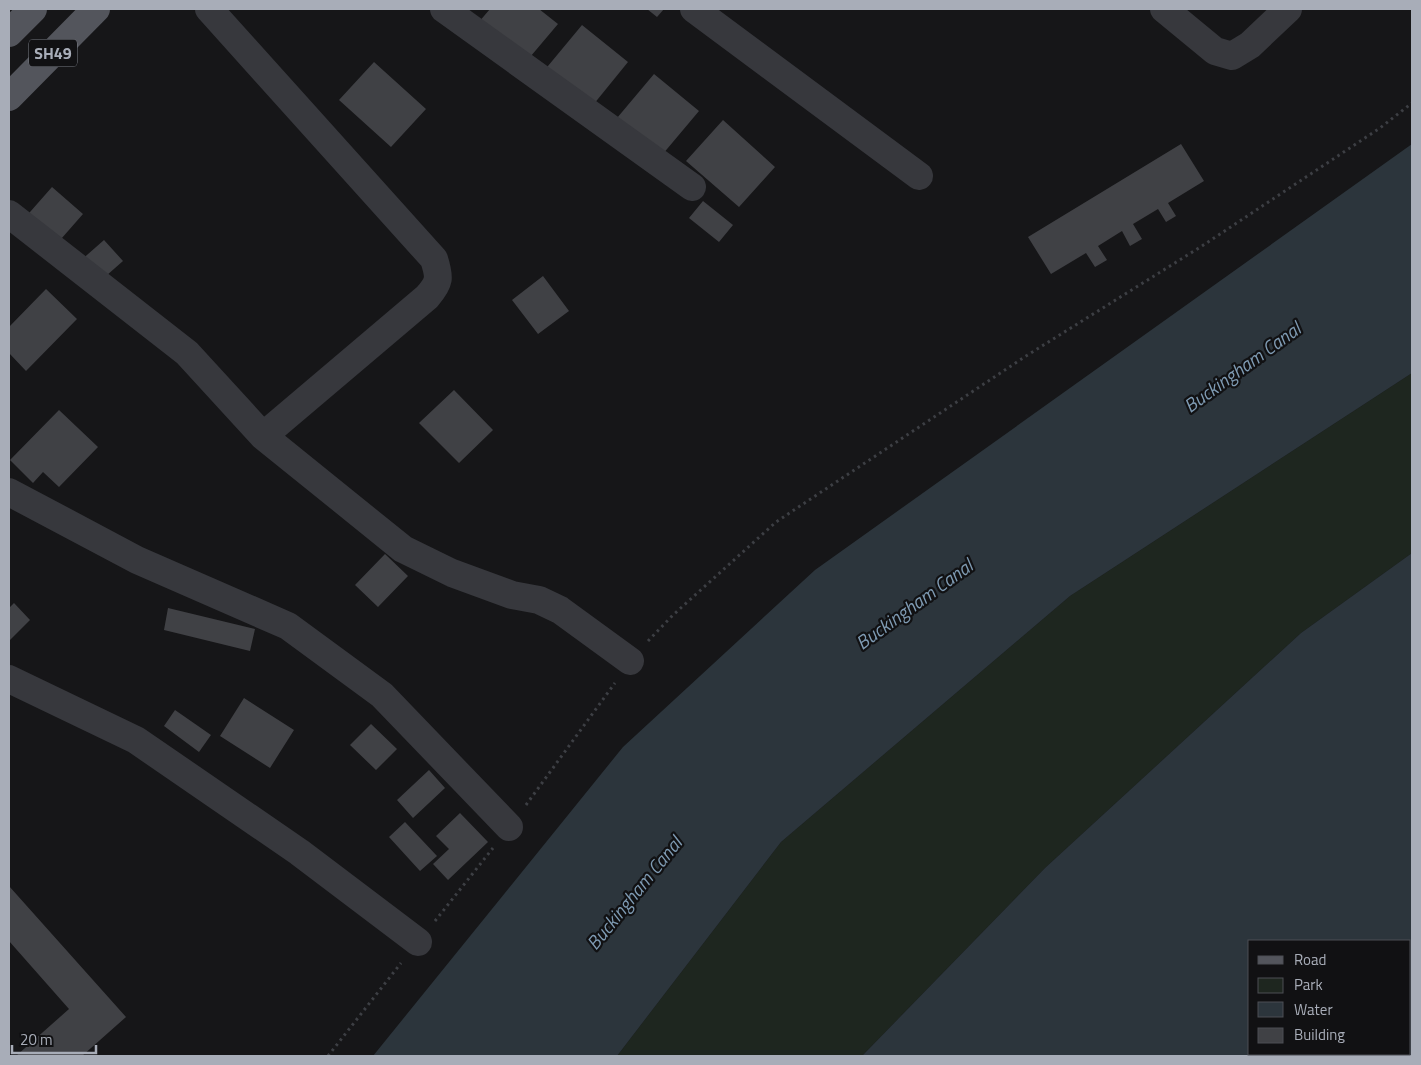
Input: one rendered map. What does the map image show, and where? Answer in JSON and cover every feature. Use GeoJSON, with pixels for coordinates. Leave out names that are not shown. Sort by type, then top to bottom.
{"type":"FeatureCollection","features":[{"type":"Feature","properties":{"kind":"main road","name":"SH49"},"geometry":{"type":"LineString","coordinates":[[9,33],[33,9]]}},
{"type":"Feature","properties":{"kind":"main road","name":"SH49"},"geometry":{"type":"LineString","coordinates":[[9,97],[96,9]]}},
{"type":"Feature","properties":{"kind":"street"},"geometry":{"type":"LineString","coordinates":[[209,9],[434,258],[440,276],[435,287],[427,297],[264,436]]}},
{"type":"Feature","properties":{"kind":"street"},"geometry":{"type":"LineString","coordinates":[[444,9],[692,187]]}},
{"type":"Feature","properties":{"kind":"street"},"geometry":{"type":"LineString","coordinates":[[694,9],[919,176]]}},
{"type":"Feature","properties":{"kind":"street"},"geometry":{"type":"LineString","coordinates":[[1164,9],[1215,51],[1232,56],[1250,46],[1288,9]]}},
{"type":"Feature","properties":{"kind":"street"},"geometry":{"type":"LineString","coordinates":[[9,214],[187,353],[264,436],[403,549],[452,573],[512,594],[539,600],[560,610],[630,661]]}},
{"type":"Feature","properties":{"kind":"street"},"geometry":{"type":"LineString","coordinates":[[9,492],[137,560],[288,626],[382,695],[509,827]]}},
{"type":"Feature","properties":{"kind":"street"},"geometry":{"type":"LineString","coordinates":[[9,680],[136,740],[299,852],[418,942]]}},
{"type":"Feature","properties":{"kind":"path"},"geometry":{"type":"LineString","coordinates":[[328,1056],[547,779],[630,661],[673,615],[776,522],[1026,356],[1202,246],[1380,128],[1412,102]]}},
{"type":"Feature","properties":{"kind":"green space"},"geometry":{"type":"Polygon","coordinates":[[[1412,373],[1412,553],[1301,633],[1045,868],[862,1056],[617,1056],[781,842],[1070,596],[1412,373]]]}},
{"type":"Feature","properties":{"kind":"water","name":"Buckingham Canal"},"geometry":{"type":"Polygon","coordinates":[[[1412,144],[1412,373],[1070,596],[781,842],[617,1056],[373,1056],[623,747],[815,570],[1412,144]]]}},
{"type":"Feature","properties":{"kind":"water"},"geometry":{"type":"Polygon","coordinates":[[[1412,553],[1412,1056],[862,1056],[1045,868],[1301,633],[1412,553]]]}},
{"type":"Feature","properties":{"kind":"building"},"geometry":{"type":"Polygon","coordinates":[[[490,9],[539,9],[558,24],[525,63],[478,23],[490,9]]]}},
{"type":"Feature","properties":{"kind":"building"},"geometry":{"type":"Polygon","coordinates":[[[647,9],[664,9],[657,17],[647,9]]]}},
{"type":"Feature","properties":{"kind":"building"},"geometry":{"type":"Polygon","coordinates":[[[582,25],[628,62],[589,110],[543,72],[582,25]]]}},
{"type":"Feature","properties":{"kind":"building"},"geometry":{"type":"Polygon","coordinates":[[[374,62],[426,109],[391,147],[339,100],[374,62]]]}},
{"type":"Feature","properties":{"kind":"building"},"geometry":{"type":"Polygon","coordinates":[[[654,74],[699,111],[662,155],[617,118],[654,74]]]}},
{"type":"Feature","properties":{"kind":"building"},"geometry":{"type":"Polygon","coordinates":[[[723,120],[775,167],[739,207],[686,161],[723,120]]]}},
{"type":"Feature","properties":{"kind":"building"},"geometry":{"type":"Polygon","coordinates":[[[1181,144],[1204,181],[1168,203],[1176,216],[1166,222],[1158,209],[1133,224],[1142,239],[1130,246],[1122,231],[1098,246],[1107,260],[1095,267],[1086,253],[1051,274],[1028,237],[1181,144]]]}},
{"type":"Feature","properties":{"kind":"building"},"geometry":{"type":"Polygon","coordinates":[[[52,187],[83,214],[54,247],[23,220],[52,187]]]}},
{"type":"Feature","properties":{"kind":"building"},"geometry":{"type":"Polygon","coordinates":[[[703,201],[733,225],[719,242],[689,218],[703,201]]]}},
{"type":"Feature","properties":{"kind":"building"},"geometry":{"type":"Polygon","coordinates":[[[104,240],[123,261],[98,283],[79,262],[104,240]]]}},
{"type":"Feature","properties":{"kind":"building"},"geometry":{"type":"Polygon","coordinates":[[[543,276],[569,311],[538,334],[512,300],[543,276]]]}},
{"type":"Feature","properties":{"kind":"building"},"geometry":{"type":"Polygon","coordinates":[[[46,289],[77,319],[26,371],[9,353],[9,327],[46,289]]]}},
{"type":"Feature","properties":{"kind":"building"},"geometry":{"type":"Polygon","coordinates":[[[454,390],[493,430],[459,463],[419,423],[454,390]]]}},
{"type":"Feature","properties":{"kind":"building"},"geometry":{"type":"Polygon","coordinates":[[[59,410],[98,447],[59,487],[43,472],[33,483],[10,460],[59,410]]]}},
{"type":"Feature","properties":{"kind":"building"},"geometry":{"type":"Polygon","coordinates":[[[385,554],[408,576],[378,607],[355,585],[385,554]]]}},
{"type":"Feature","properties":{"kind":"building"},"geometry":{"type":"Polygon","coordinates":[[[14,603],[30,620],[9,641],[9,608],[14,603]]]}},
{"type":"Feature","properties":{"kind":"building"},"geometry":{"type":"Polygon","coordinates":[[[168,608],[255,629],[250,651],[164,630],[168,608]]]}},
{"type":"Feature","properties":{"kind":"building"},"geometry":{"type":"Polygon","coordinates":[[[244,698],[294,730],[270,768],[220,736],[244,698]]]}},
{"type":"Feature","properties":{"kind":"building"},"geometry":{"type":"Polygon","coordinates":[[[175,710],[211,735],[199,752],[164,726],[175,710]]]}},
{"type":"Feature","properties":{"kind":"building"},"geometry":{"type":"Polygon","coordinates":[[[371,724],[397,749],[376,770],[350,745],[371,724]]]}},
{"type":"Feature","properties":{"kind":"building"},"geometry":{"type":"Polygon","coordinates":[[[429,770],[445,788],[413,818],[397,800],[429,770]]]}},
{"type":"Feature","properties":{"kind":"building"},"geometry":{"type":"Polygon","coordinates":[[[460,813],[488,842],[448,880],[433,864],[449,849],[436,836],[460,813]]]}},
{"type":"Feature","properties":{"kind":"building"},"geometry":{"type":"Polygon","coordinates":[[[405,822],[437,856],[420,871],[389,837],[405,822]]]}},
{"type":"Feature","properties":{"kind":"building"},"geometry":{"type":"Polygon","coordinates":[[[9,886],[126,1017],[82,1056],[16,1056],[69,1009],[9,941],[9,886]]]}}]}
